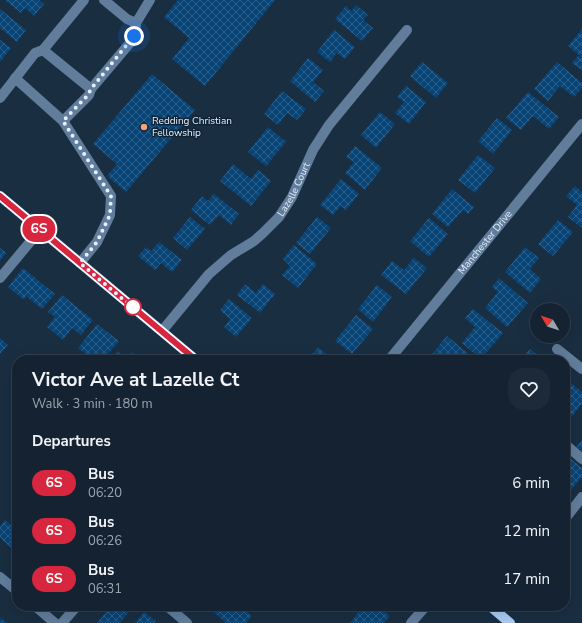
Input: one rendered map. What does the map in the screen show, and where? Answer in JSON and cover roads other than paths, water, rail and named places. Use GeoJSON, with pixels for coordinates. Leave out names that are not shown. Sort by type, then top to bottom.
{"type":"FeatureCollection","features":[{"type":"Feature","properties":{"kind":"main road"},"geometry":{"type":"LineString","coordinates":[[0,196],[190,355]]}},
{"type":"Feature","properties":{"kind":"main road"},"geometry":{"type":"LineString","coordinates":[[496,611],[510,623]]}},
{"type":"Feature","properties":{"kind":"street"},"geometry":{"type":"LineString","coordinates":[[0,98],[35,54],[43,50],[84,0]]}},
{"type":"Feature","properties":{"kind":"street"},"geometry":{"type":"LineString","coordinates":[[104,0],[127,19],[136,23]]}},
{"type":"Feature","properties":{"kind":"street"},"geometry":{"type":"LineString","coordinates":[[63,121],[88,95],[91,89],[134,36],[136,23],[150,0]]}},
{"type":"Feature","properties":{"kind":"street","name":"Lazelle Court"},"geometry":{"type":"LineString","coordinates":[[162,331],[209,274],[231,255],[254,241],[279,217],[292,197],[318,140],[407,30]]}},
{"type":"Feature","properties":{"kind":"street"},"geometry":{"type":"LineString","coordinates":[[43,50],[91,89]]}},
{"type":"Feature","properties":{"kind":"street"},"geometry":{"type":"LineString","coordinates":[[15,78],[63,121],[111,196],[110,215],[97,242],[80,263]]}},
{"type":"Feature","properties":{"kind":"street","name":"Manchester Drive"},"geometry":{"type":"LineString","coordinates":[[393,355],[582,124]]}},
{"type":"Feature","properties":{"kind":"street"},"geometry":{"type":"LineString","coordinates":[[0,278],[40,230]]}},
{"type":"Feature","properties":{"kind":"street"},"geometry":{"type":"LineString","coordinates":[[557,349],[564,355]]}},
{"type":"Feature","properties":{"kind":"street"},"geometry":{"type":"LineString","coordinates":[[570,359],[582,369]]}},
{"type":"Feature","properties":{"kind":"street"},"geometry":{"type":"LineString","coordinates":[[570,448],[582,459]]}},
{"type":"Feature","properties":{"kind":"street"},"geometry":{"type":"LineString","coordinates":[[570,513],[582,497]]}},
{"type":"Feature","properties":{"kind":"street"},"geometry":{"type":"LineString","coordinates":[[0,577],[12,587]]}},
{"type":"Feature","properties":{"kind":"street"},"geometry":{"type":"LineString","coordinates":[[41,611],[55,623]]}},
{"type":"Feature","properties":{"kind":"street"},"geometry":{"type":"LineString","coordinates":[[62,623],[73,611]]}},
{"type":"Feature","properties":{"kind":"street"},"geometry":{"type":"LineString","coordinates":[[173,611],[187,623]]}},
{"type":"Feature","properties":{"kind":"street"},"geometry":{"type":"LineString","coordinates":[[411,623],[422,611]]}},
{"type":"Feature","properties":{"kind":"place","name":"Redding Christian Fellowship"},"geometry":{"type":"Point","coordinates":[144,127]}}]}
